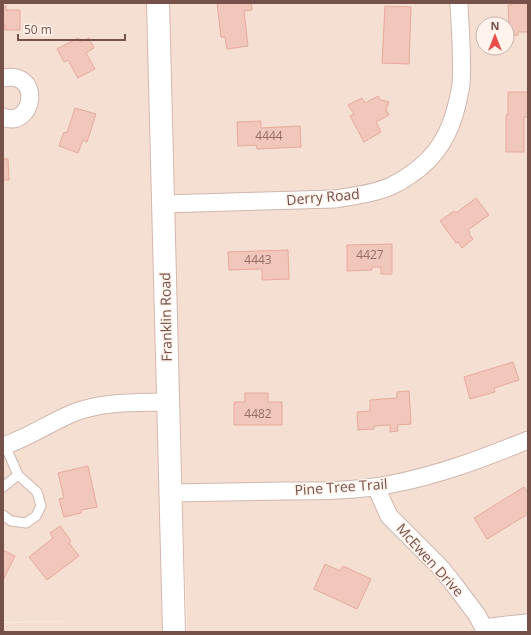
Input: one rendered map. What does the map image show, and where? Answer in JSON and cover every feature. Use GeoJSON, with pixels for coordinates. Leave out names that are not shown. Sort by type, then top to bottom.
{"type":"FeatureCollection","features":[{"type":"Feature","properties":{"kind":"street","name":"Franklin Road"},"geometry":{"type":"LineString","coordinates":[[158,3],[174,632]]}},
{"type":"Feature","properties":{"kind":"street","name":"Derry Road"},"geometry":{"type":"LineString","coordinates":[[163,204],[335,199],[359,195],[389,187],[408,176],[426,163],[439,148],[448,131],[456,109],[461,86],[462,56],[459,3]]}},
{"type":"Feature","properties":{"kind":"street"},"geometry":{"type":"LineString","coordinates":[[3,78],[14,77],[22,81],[27,87],[31,97],[28,108],[22,115],[13,118],[3,117]]}},
{"type":"Feature","properties":{"kind":"street"},"geometry":{"type":"LineString","coordinates":[[4,446],[25,438],[73,413],[87,408],[116,403],[168,402]]}},
{"type":"Feature","properties":{"kind":"street","name":"Pine Tree Trail"},"geometry":{"type":"LineString","coordinates":[[170,493],[323,491],[376,487],[432,474],[479,459],[528,440]]}},
{"type":"Feature","properties":{"kind":"street","name":"McEwen Drive"},"geometry":{"type":"LineString","coordinates":[[376,487],[390,516],[439,566],[477,615],[485,630]]}},
{"type":"Feature","properties":{"kind":"street"},"geometry":{"type":"LineString","coordinates":[[485,630],[507,625],[528,624]]}},
{"type":"Feature","properties":{"kind":"lane"},"geometry":{"type":"LineString","coordinates":[[3,515],[11,521],[26,523],[36,516],[41,506],[38,492],[18,475],[4,446]]}},
{"type":"Feature","properties":{"kind":"lane"},"geometry":{"type":"LineString","coordinates":[[3,487],[18,475]]}},
{"type":"Feature","properties":{"kind":"shaded area"},"geometry":{"type":"Polygon","coordinates":[[[3,3],[149,3],[167,632],[3,632],[3,623],[78,621],[3,622],[3,3]]]}},
{"type":"Feature","properties":{"kind":"shaded area"},"geometry":{"type":"Polygon","coordinates":[[[165,3],[528,3],[528,632],[187,632],[165,3]]]}},
{"type":"Feature","properties":{"kind":"building"},"geometry":{"type":"Polygon","coordinates":[[[217,3],[251,3],[252,10],[244,11],[248,46],[227,49],[225,37],[221,37],[217,3]]]}},
{"type":"Feature","properties":{"kind":"building"},"geometry":{"type":"Polygon","coordinates":[[[512,3],[528,4],[528,32],[518,32],[518,35],[515,35],[515,16],[509,16],[508,5],[512,5],[512,3]]]}},
{"type":"Feature","properties":{"kind":"building"},"geometry":{"type":"Polygon","coordinates":[[[3,6],[6,6],[6,10],[20,10],[20,30],[5,30],[5,25],[3,25],[3,6]]]}},
{"type":"Feature","properties":{"kind":"building"},"geometry":{"type":"Polygon","coordinates":[[[385,6],[411,7],[409,64],[382,63],[385,6]]]}},
{"type":"Feature","properties":{"kind":"building"},"geometry":{"type":"Polygon","coordinates":[[[78,38],[80,42],[89,38],[94,48],[86,53],[95,69],[78,78],[68,60],[64,62],[57,49],[78,38]]]}},
{"type":"Feature","properties":{"kind":"building"},"geometry":{"type":"Polygon","coordinates":[[[508,92],[528,92],[528,117],[524,117],[524,152],[506,152],[506,115],[508,115],[508,92]]]}},
{"type":"Feature","properties":{"kind":"building"},"geometry":{"type":"Polygon","coordinates":[[[378,96],[381,100],[389,102],[386,110],[389,115],[376,122],[381,132],[364,142],[350,116],[354,114],[348,105],[362,98],[365,103],[378,96]]]}},
{"type":"Feature","properties":{"kind":"building"},"geometry":{"type":"Polygon","coordinates":[[[75,108],[96,114],[87,142],[83,140],[78,153],[59,146],[64,132],[67,133],[75,108]]]}},
{"type":"Feature","properties":{"kind":"building"},"geometry":{"type":"Polygon","coordinates":[[[261,121],[261,128],[300,126],[301,147],[257,149],[256,145],[238,146],[237,122],[261,121]]]}},
{"type":"Feature","properties":{"kind":"building"},"geometry":{"type":"Polygon","coordinates":[[[3,159],[8,159],[9,180],[3,180],[3,159]]]}},
{"type":"Feature","properties":{"kind":"building"},"geometry":{"type":"Polygon","coordinates":[[[476,198],[489,215],[468,230],[473,239],[462,248],[458,242],[456,243],[440,221],[454,211],[456,213],[476,198]]]}},
{"type":"Feature","properties":{"kind":"building"},"geometry":{"type":"Polygon","coordinates":[[[392,244],[392,274],[381,274],[381,267],[372,267],[372,270],[347,271],[347,245],[392,244]]]}},
{"type":"Feature","properties":{"kind":"building"},"geometry":{"type":"Polygon","coordinates":[[[288,250],[289,279],[262,280],[262,269],[229,270],[228,252],[288,250]]]}},
{"type":"Feature","properties":{"kind":"building"},"geometry":{"type":"Polygon","coordinates":[[[513,362],[519,380],[494,388],[495,392],[470,399],[464,377],[513,362]]]}},
{"type":"Feature","properties":{"kind":"building"},"geometry":{"type":"Polygon","coordinates":[[[409,391],[411,424],[397,425],[398,431],[390,432],[390,425],[374,426],[374,429],[358,430],[357,412],[370,411],[370,400],[397,398],[397,392],[409,391]]]}},
{"type":"Feature","properties":{"kind":"building"},"geometry":{"type":"Polygon","coordinates":[[[245,393],[268,393],[268,402],[282,402],[282,425],[234,425],[234,402],[245,402],[245,393]]]}},
{"type":"Feature","properties":{"kind":"building"},"geometry":{"type":"Polygon","coordinates":[[[88,466],[97,507],[81,510],[81,513],[64,517],[59,499],[64,498],[58,473],[88,466]]]}},
{"type":"Feature","properties":{"kind":"building"},"geometry":{"type":"Polygon","coordinates":[[[524,487],[528,493],[528,514],[487,539],[474,518],[524,487]]]}},
{"type":"Feature","properties":{"kind":"building"},"geometry":{"type":"Polygon","coordinates":[[[60,526],[71,541],[69,543],[79,556],[47,580],[29,557],[53,538],[50,533],[60,526]]]}},
{"type":"Feature","properties":{"kind":"building"},"geometry":{"type":"Polygon","coordinates":[[[3,550],[15,556],[3,580],[3,550]]]}},
{"type":"Feature","properties":{"kind":"building"},"geometry":{"type":"Polygon","coordinates":[[[325,564],[340,571],[343,566],[371,579],[357,609],[314,589],[325,564]]]}}]}
